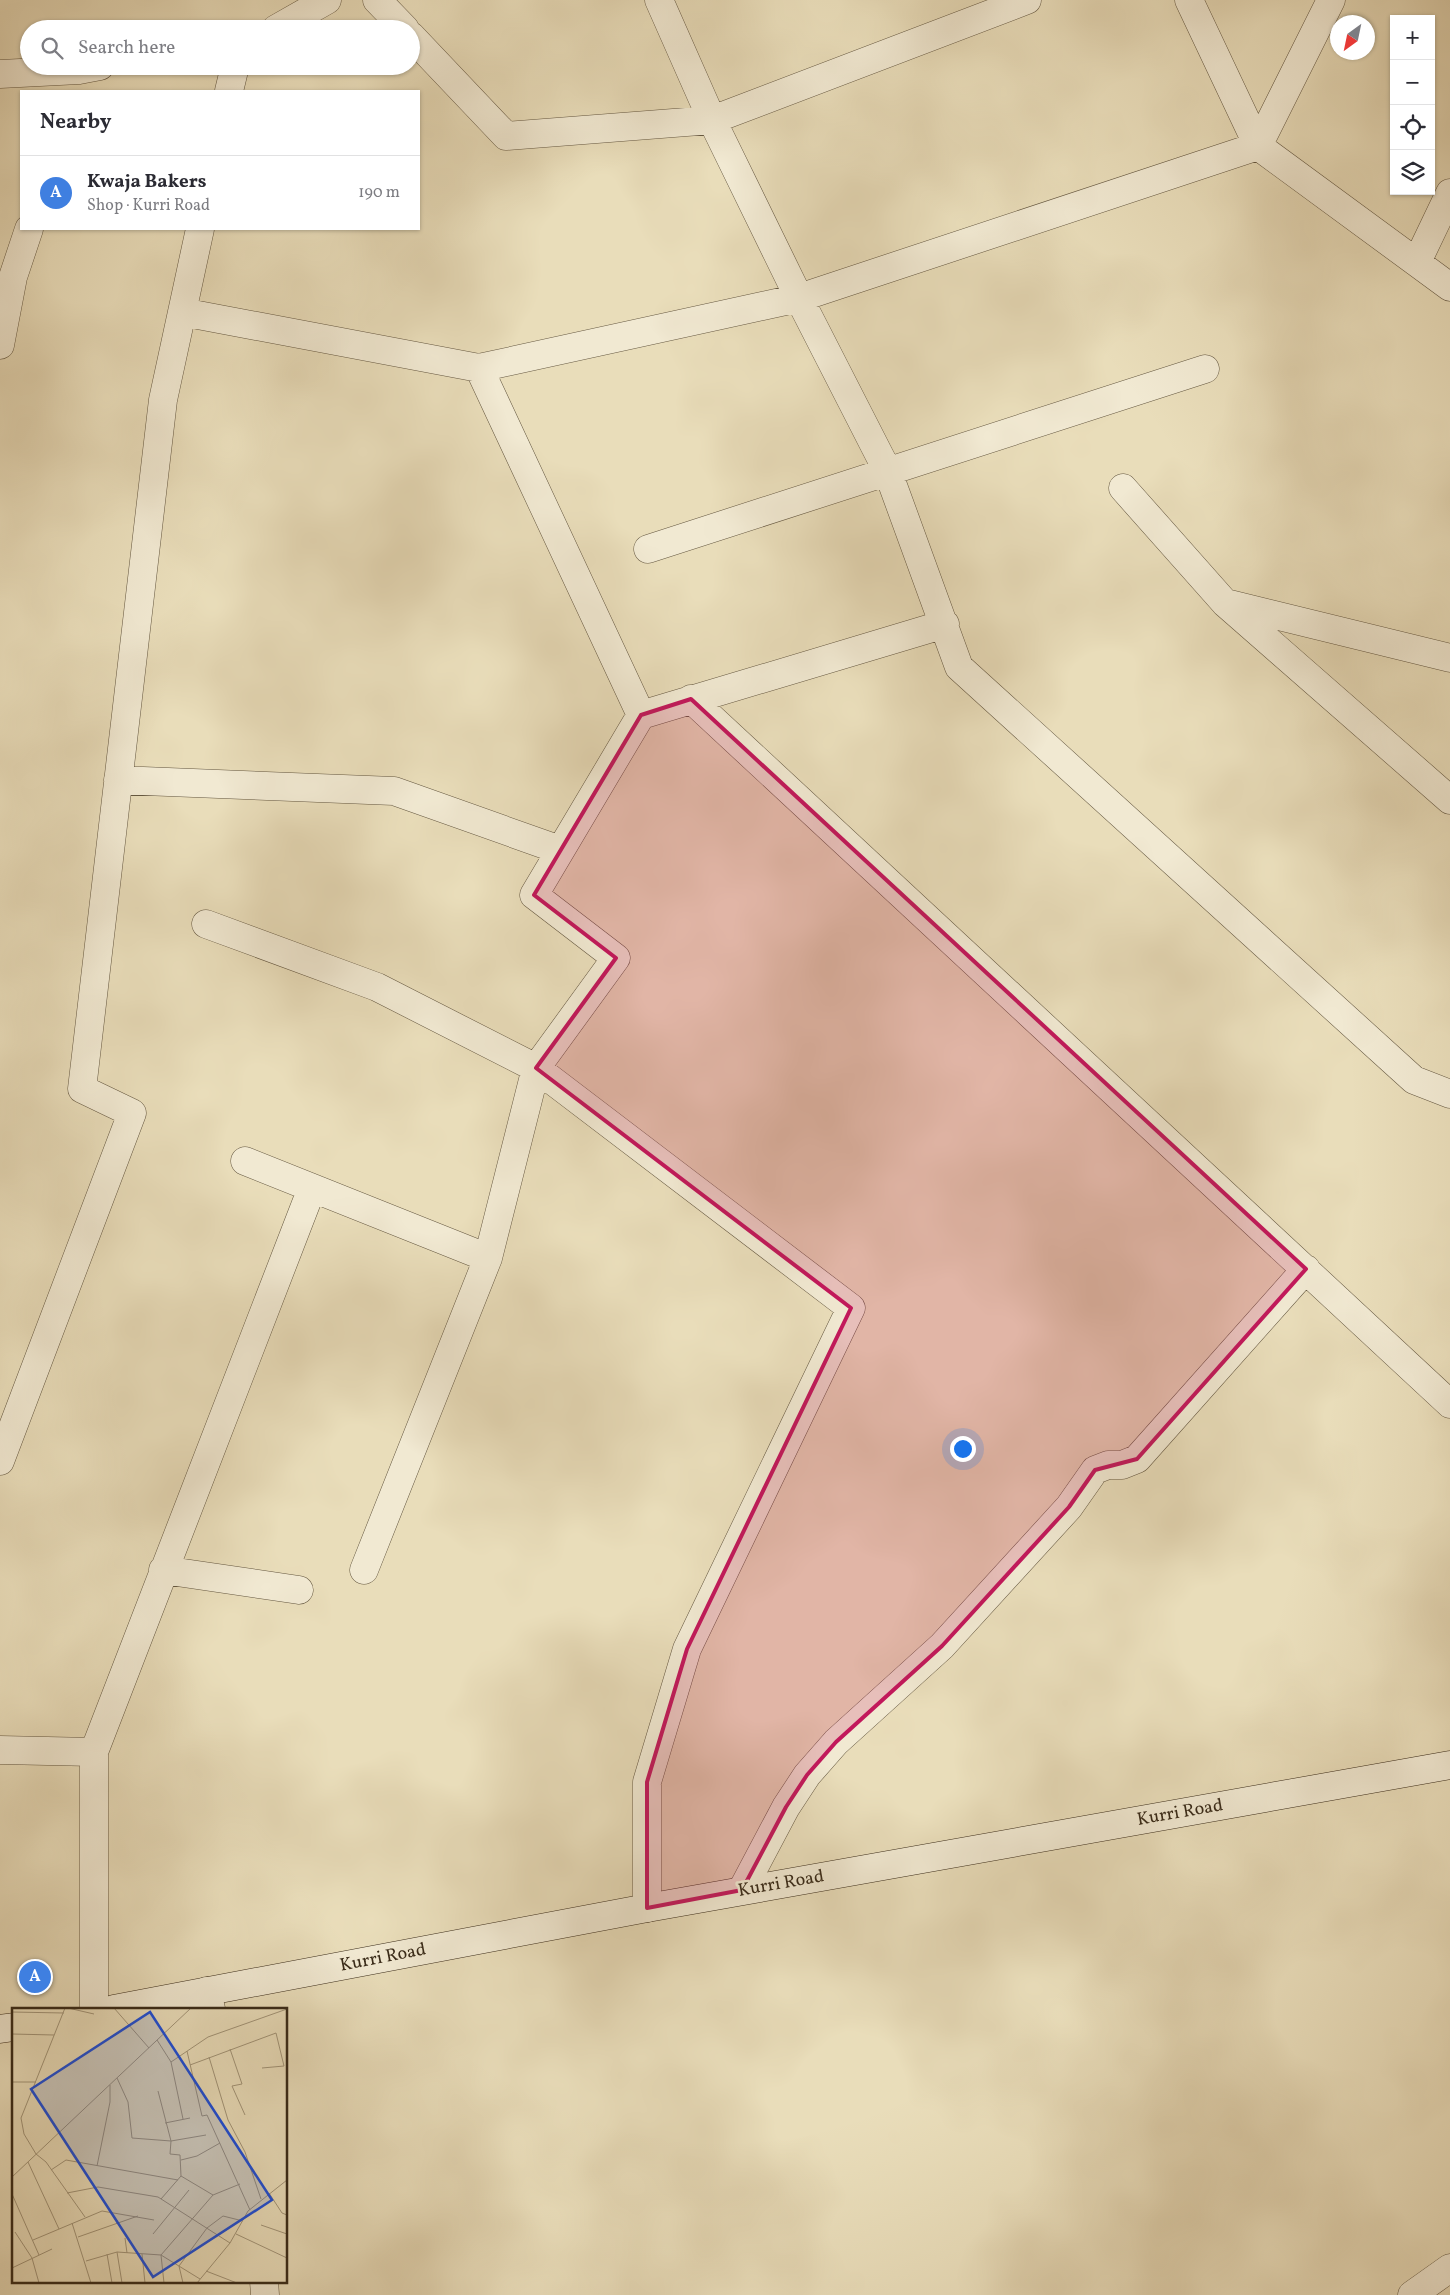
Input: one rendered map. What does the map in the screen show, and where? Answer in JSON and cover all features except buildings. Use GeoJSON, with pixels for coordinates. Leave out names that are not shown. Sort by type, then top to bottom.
{"type":"FeatureCollection","features":[{"type":"Feature","properties":{"kind":"street"},"geometry":{"type":"LineString","coordinates":[[292,20],[327,0]]}},
{"type":"Feature","properties":{"kind":"street"},"geometry":{"type":"LineString","coordinates":[[377,0],[396,20]]}},
{"type":"Feature","properties":{"kind":"street"},"geometry":{"type":"LineString","coordinates":[[660,0],[712,120],[799,298],[888,472],[960,667],[1414,1080],[1450,1094]]}},
{"type":"Feature","properties":{"kind":"street"},"geometry":{"type":"LineString","coordinates":[[420,45],[506,136],[712,120],[1027,0]]}},
{"type":"Feature","properties":{"kind":"street"},"geometry":{"type":"LineString","coordinates":[[1189,0],[1258,146],[1450,287]]}},
{"type":"Feature","properties":{"kind":"street"},"geometry":{"type":"LineString","coordinates":[[182,312],[478,368],[799,298],[1258,146],[1331,0]]}},
{"type":"Feature","properties":{"kind":"street"},"geometry":{"type":"LineString","coordinates":[[0,74],[20,74]]}},
{"type":"Feature","properties":{"kind":"street"},"geometry":{"type":"LineString","coordinates":[[42,75],[84,76]]}},
{"type":"Feature","properties":{"kind":"street"},"geometry":{"type":"LineString","coordinates":[[229,90],[233,75]]}},
{"type":"Feature","properties":{"kind":"street"},"geometry":{"type":"LineString","coordinates":[[1417,262],[1450,193]]}},
{"type":"Feature","properties":{"kind":"street"},"geometry":{"type":"LineString","coordinates":[[0,345],[13,277],[29,230]]}},
{"type":"Feature","properties":{"kind":"street"},"geometry":{"type":"LineString","coordinates":[[0,1461],[132,1113],[82,1089],[163,400],[200,230]]}},
{"type":"Feature","properties":{"kind":"street"},"geometry":{"type":"LineString","coordinates":[[478,368],[641,715]]}},
{"type":"Feature","properties":{"kind":"street"},"geometry":{"type":"LineString","coordinates":[[648,549],[1205,370]]}},
{"type":"Feature","properties":{"kind":"street"},"geometry":{"type":"LineString","coordinates":[[1124,488],[1225,603],[1450,800]]}},
{"type":"Feature","properties":{"kind":"street"},"geometry":{"type":"LineString","coordinates":[[1225,603],[1450,658]]}},
{"type":"Feature","properties":{"kind":"street"},"geometry":{"type":"LineString","coordinates":[[364,1570],[488,1258],[536,1068],[616,958],[534,895],[641,715],[944,624]]}},
{"type":"Feature","properties":{"kind":"street"},"geometry":{"type":"LineString","coordinates":[[691,699],[1450,1404]]}},
{"type":"Feature","properties":{"kind":"street"},"geometry":{"type":"LineString","coordinates":[[118,780],[394,791],[560,850]]}},
{"type":"Feature","properties":{"kind":"street"},"geometry":{"type":"LineString","coordinates":[[206,924],[377,987],[536,1068],[852,1308],[687,1649],[648,1782],[646,1908]]}},
{"type":"Feature","properties":{"kind":"street"},"geometry":{"type":"LineString","coordinates":[[245,1161],[488,1258]]}},
{"type":"Feature","properties":{"kind":"street"},"geometry":{"type":"LineString","coordinates":[[94,2008],[94,1752],[162,1570],[312,1188]]}},
{"type":"Feature","properties":{"kind":"street"},"geometry":{"type":"LineString","coordinates":[[742,1890],[786,1807],[807,1775],[836,1742],[942,1646],[1069,1507],[1095,1470],[1108,1465],[1122,1465],[1136,1459],[1306,1270]]}},
{"type":"Feature","properties":{"kind":"street"},"geometry":{"type":"LineString","coordinates":[[162,1570],[299,1590]]}},
{"type":"Feature","properties":{"kind":"street"},"geometry":{"type":"LineString","coordinates":[[0,1750],[94,1752]]}},
{"type":"Feature","properties":{"kind":"street","name":"Kurri Road"},"geometry":{"type":"LineString","coordinates":[[125,2008],[209,2000],[646,1908],[1450,1766]]}},
{"type":"Feature","properties":{"kind":"street"},"geometry":{"type":"LineString","coordinates":[[1412,2295],[1450,2268]]}},
{"type":"Feature","properties":{"kind":"street"},"geometry":{"type":"LineString","coordinates":[[264,2282],[265,2295]]}},
{"type":"Feature","properties":{"kind":"highlighted area"},"geometry":{"type":"Polygon","coordinates":[[[691,699],[1306,1269],[1137,1459],[1095,1470],[1069,1507],[942,1646],[836,1742],[807,1775],[786,1807],[742,1890],[647,1908],[647,1782],[687,1649],[851,1308],[536,1068],[616,958],[534,895],[641,715],[691,699]]]}},
{"type":"Feature","properties":{"kind":"place","name":"Kwaja Bakers"},"geometry":{"type":"Point","coordinates":[35,1977]}}]}
